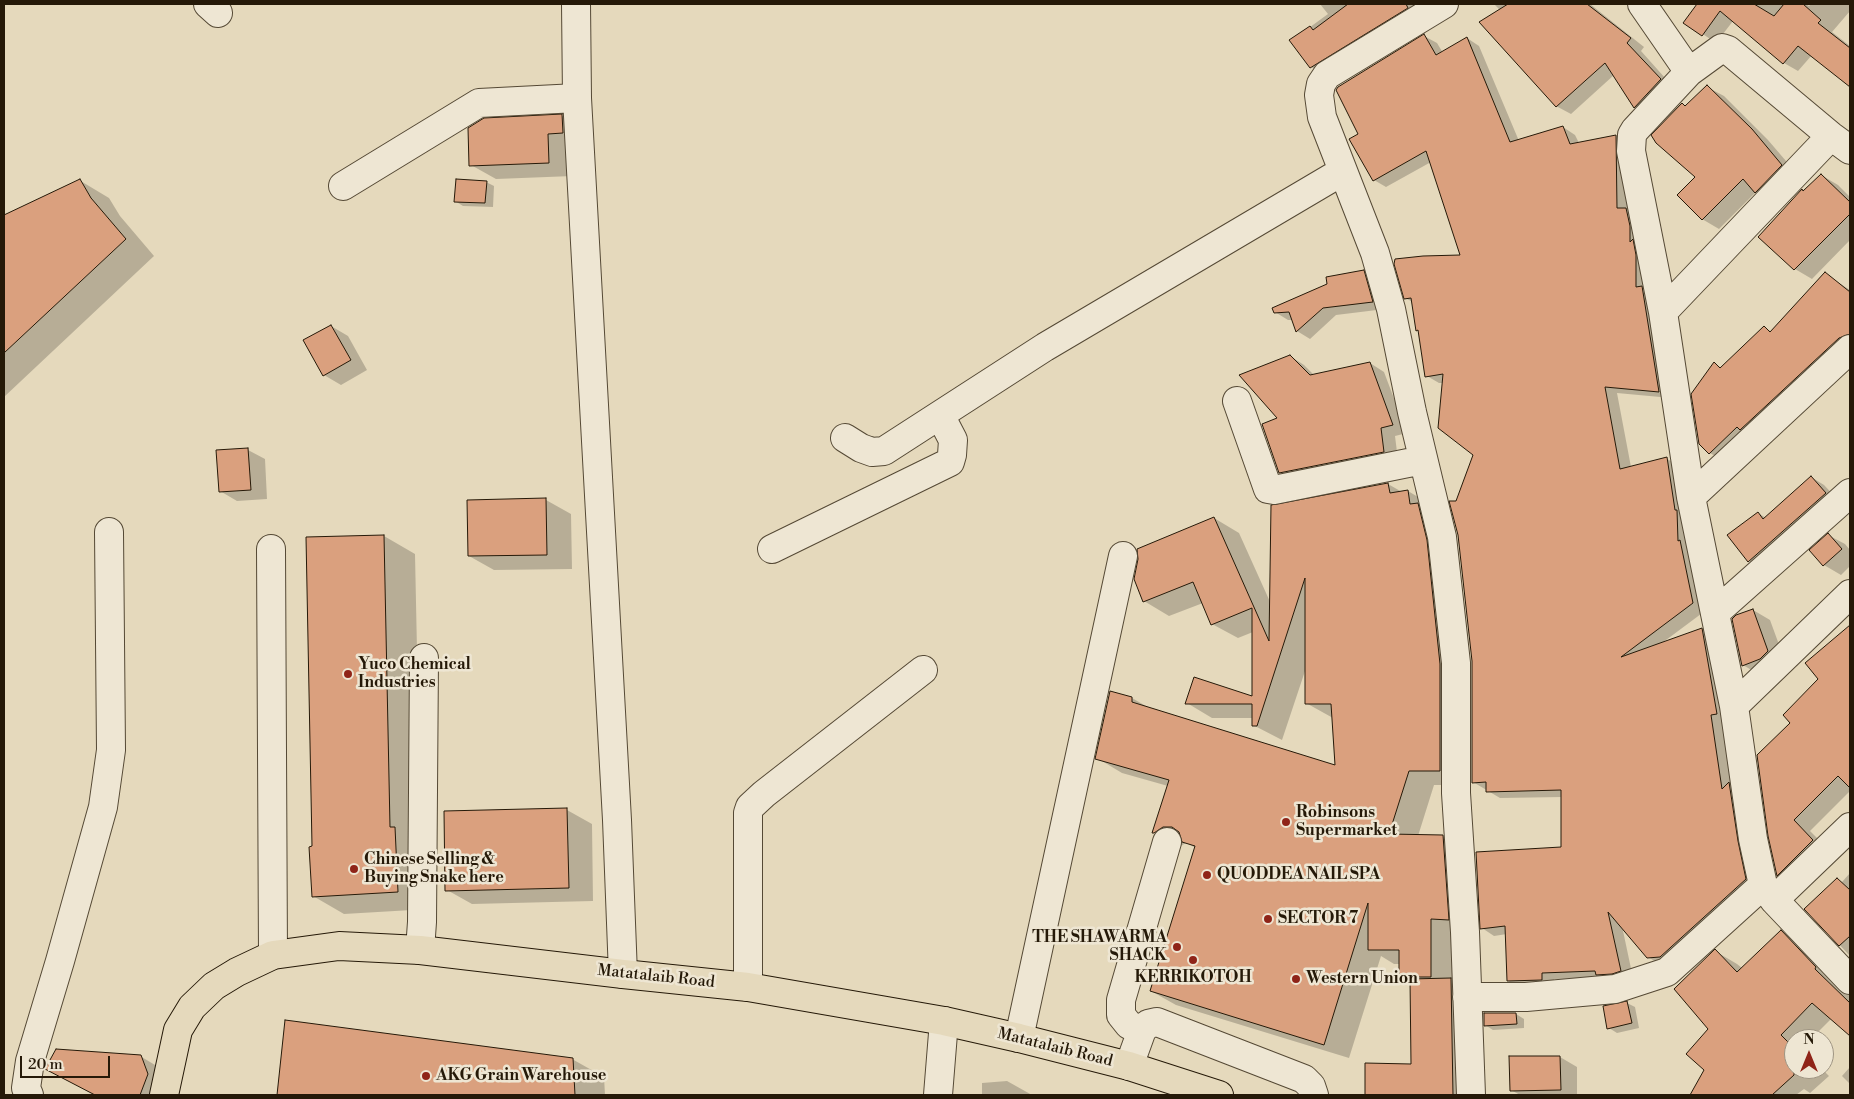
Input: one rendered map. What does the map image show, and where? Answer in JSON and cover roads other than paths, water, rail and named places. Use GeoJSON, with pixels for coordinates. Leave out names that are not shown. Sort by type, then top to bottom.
{"type":"FeatureCollection","features":[{"type":"Feature","properties":{"kind":"main road","name":"Matatalaib Road"},"geometry":{"type":"LineString","coordinates":[[164,1095],[178,1030],[192,1007],[214,986],[237,972],[273,955],[339,946],[420,950],[748,987],[944,1021],[1019,1038],[1129,1066],[1216,1095]]}},
{"type":"Feature","properties":{"kind":"street"},"geometry":{"type":"LineString","coordinates":[[576,4],[578,98],[623,974]]}},
{"type":"Feature","properties":{"kind":"street"},"geometry":{"type":"LineString","coordinates":[[1444,4],[1327,75],[1321,84],[1319,95],[1322,117],[1375,253],[1391,309],[1423,460],[1442,537],[1456,663],[1456,793],[1465,932],[1470,1095]]}},
{"type":"Feature","properties":{"kind":"street"},"geometry":{"type":"LineString","coordinates":[[1642,4],[1689,72]]}},
{"type":"Feature","properties":{"kind":"street"},"geometry":{"type":"LineString","coordinates":[[1663,312],[1840,143],[1726,49],[1722,48],[1689,72],[1635,130],[1632,134],[1632,151],[1663,312],[1691,497],[1734,706],[1753,839],[1768,892],[1850,980]]}},
{"type":"Feature","properties":{"kind":"street"},"geometry":{"type":"LineString","coordinates":[[343,186],[479,103],[578,98]]}},
{"type":"Feature","properties":{"kind":"street"},"geometry":{"type":"LineString","coordinates":[[845,438],[866,450],[884,452],[1045,348],[1343,171]]}},
{"type":"Feature","properties":{"kind":"street"},"geometry":{"type":"LineString","coordinates":[[1691,497],[1850,349]]}},
{"type":"Feature","properties":{"kind":"street"},"geometry":{"type":"LineString","coordinates":[[1237,401],[1268,489],[1274,490],[1423,460]]}},
{"type":"Feature","properties":{"kind":"street"},"geometry":{"type":"LineString","coordinates":[[772,550],[950,462],[953,440],[940,415]]}},
{"type":"Feature","properties":{"kind":"street"},"geometry":{"type":"LineString","coordinates":[[1715,613],[1850,493]]}},
{"type":"Feature","properties":{"kind":"street"},"geometry":{"type":"LineString","coordinates":[[29,1095],[26,1088],[30,1060],[103,808],[111,750],[109,532]]}},
{"type":"Feature","properties":{"kind":"street"},"geometry":{"type":"LineString","coordinates":[[271,550],[273,955]]}},
{"type":"Feature","properties":{"kind":"street"},"geometry":{"type":"LineString","coordinates":[[1019,1038],[1123,556]]}},
{"type":"Feature","properties":{"kind":"street"},"geometry":{"type":"LineString","coordinates":[[1734,706],[1850,594]]}},
{"type":"Feature","properties":{"kind":"street"},"geometry":{"type":"LineString","coordinates":[[420,950],[422,922],[424,658]]}},
{"type":"Feature","properties":{"kind":"street"},"geometry":{"type":"LineString","coordinates":[[748,987],[748,813],[750,808],[764,794],[923,670]]}},
{"type":"Feature","properties":{"kind":"street"},"geometry":{"type":"LineString","coordinates":[[1467,997],[1526,997],[1615,989],[1667,972],[1850,827]]}},
{"type":"Feature","properties":{"kind":"street"},"geometry":{"type":"LineString","coordinates":[[1142,1030],[1129,1025],[1121,1016],[1121,1000],[1167,842]]}},
{"type":"Feature","properties":{"kind":"street"},"geometry":{"type":"LineString","coordinates":[[938,1095],[944,1021]]}},
{"type":"Feature","properties":{"kind":"street"},"geometry":{"type":"LineString","coordinates":[[1129,1066],[1142,1030],[1148,1024],[1157,1022],[1304,1079],[1311,1086],[1314,1095]]}},
{"type":"Feature","properties":{"kind":"place","name":"Yuco Chemical Industries"},"geometry":{"type":"Point","coordinates":[348,674]}},
{"type":"Feature","properties":{"kind":"place","name":"Robinsons Supermarket"},"geometry":{"type":"Point","coordinates":[1286,822]}},
{"type":"Feature","properties":{"kind":"place","name":"Chinese Selling & Buying Snake here"},"geometry":{"type":"Point","coordinates":[354,869]}},
{"type":"Feature","properties":{"kind":"place","name":"QUODDEA NAIL SPA"},"geometry":{"type":"Point","coordinates":[1207,875]}},
{"type":"Feature","properties":{"kind":"place","name":"SECTOR 7"},"geometry":{"type":"Point","coordinates":[1268,919]}},
{"type":"Feature","properties":{"kind":"place","name":"THE SHAWARMA SHACK"},"geometry":{"type":"Point","coordinates":[1177,947]}},
{"type":"Feature","properties":{"kind":"place","name":"KERRIKOTOH"},"geometry":{"type":"Point","coordinates":[1193,960]}},
{"type":"Feature","properties":{"kind":"place","name":"Western Union"},"geometry":{"type":"Point","coordinates":[1296,979]}},
{"type":"Feature","properties":{"kind":"place","name":"AKG Grain Warehouse"},"geometry":{"type":"Point","coordinates":[426,1076]}}]}
